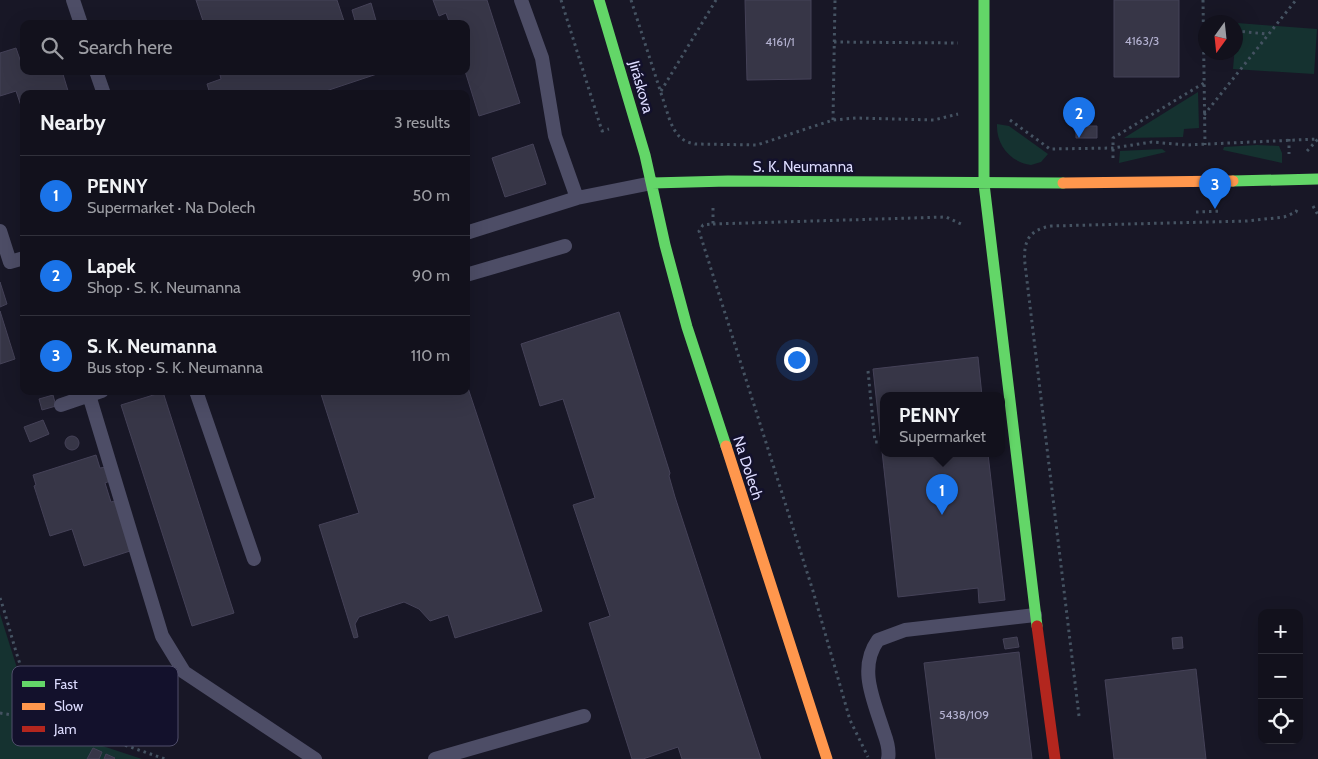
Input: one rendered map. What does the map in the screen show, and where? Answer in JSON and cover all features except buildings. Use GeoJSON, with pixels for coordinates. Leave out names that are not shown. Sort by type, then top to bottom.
{"type":"FeatureCollection","features":[{"type":"Feature","properties":{"kind":"street","name":"Jiráskova"},"geometry":{"type":"LineString","coordinates":[[599,0],[652,183]]}},
{"type":"Feature","properties":{"kind":"street"},"geometry":{"type":"LineString","coordinates":[[984,0],[984,184],[1035,615],[1055,759]]}},
{"type":"Feature","properties":{"kind":"street","name":"S. K. Neumanna"},"geometry":{"type":"LineString","coordinates":[[652,183],[1147,184],[1318,179]]}},
{"type":"Feature","properties":{"kind":"street","name":"Na Dolech"},"geometry":{"type":"LineString","coordinates":[[652,183],[673,279],[687,327],[827,759]]}},
{"type":"Feature","properties":{"kind":"lane"},"geometry":{"type":"LineString","coordinates":[[73,0],[80,20]]}},
{"type":"Feature","properties":{"kind":"lane"},"geometry":{"type":"LineString","coordinates":[[521,0],[542,58],[555,136],[577,198]]}},
{"type":"Feature","properties":{"kind":"lane"},"geometry":{"type":"LineString","coordinates":[[97,75],[103,90]]}},
{"type":"Feature","properties":{"kind":"lane"},"geometry":{"type":"LineString","coordinates":[[470,232],[577,198],[652,183]]}},
{"type":"Feature","properties":{"kind":"lane"},"geometry":{"type":"LineString","coordinates":[[0,231],[10,262],[20,259]]}},
{"type":"Feature","properties":{"kind":"lane"},"geometry":{"type":"LineString","coordinates":[[470,274],[565,246]]}},
{"type":"Feature","properties":{"kind":"lane"},"geometry":{"type":"LineString","coordinates":[[61,405],[89,395]]}},
{"type":"Feature","properties":{"kind":"lane"},"geometry":{"type":"LineString","coordinates":[[96,395],[162,636],[184,672],[315,759]]}},
{"type":"Feature","properties":{"kind":"lane"},"geometry":{"type":"LineString","coordinates":[[197,395],[254,559]]}},
{"type":"Feature","properties":{"kind":"lane"},"geometry":{"type":"LineString","coordinates":[[888,759],[888,744],[869,684],[867,671],[869,658],[878,640],[905,630],[1035,615]]}},
{"type":"Feature","properties":{"kind":"lane"},"geometry":{"type":"LineString","coordinates":[[435,759],[584,716]]}},
{"type":"Feature","properties":{"kind":"path"},"geometry":{"type":"LineString","coordinates":[[561,0],[602,131],[635,120]]}},
{"type":"Feature","properties":{"kind":"path"},"geometry":{"type":"LineString","coordinates":[[631,0],[670,121],[681,139],[695,144],[757,145],[833,120],[856,118],[934,120],[954,114]]}},
{"type":"Feature","properties":{"kind":"path"},"geometry":{"type":"LineString","coordinates":[[660,91],[716,0]]}},
{"type":"Feature","properties":{"kind":"path"},"geometry":{"type":"LineString","coordinates":[[833,120],[834,0]]}},
{"type":"Feature","properties":{"kind":"path"},"geometry":{"type":"LineString","coordinates":[[1203,0],[1204,15]]}},
{"type":"Feature","properties":{"kind":"path"},"geometry":{"type":"LineString","coordinates":[[1204,115],[1296,0]]}},
{"type":"Feature","properties":{"kind":"path"},"geometry":{"type":"LineString","coordinates":[[1243,32],[1268,34]]}},
{"type":"Feature","properties":{"kind":"path"},"geometry":{"type":"LineString","coordinates":[[834,42],[983,44]]}},
{"type":"Feature","properties":{"kind":"path"},"geometry":{"type":"LineString","coordinates":[[1204,60],[1206,145]]}},
{"type":"Feature","properties":{"kind":"path"},"geometry":{"type":"LineString","coordinates":[[1113,148],[1113,138],[1204,83]]}},
{"type":"Feature","properties":{"kind":"path"},"geometry":{"type":"LineString","coordinates":[[1007,118],[1050,149],[1113,148],[1152,142],[1206,145],[1318,139]]}},
{"type":"Feature","properties":{"kind":"path"},"geometry":{"type":"LineString","coordinates":[[710,145],[713,224]]}},
{"type":"Feature","properties":{"kind":"path"},"geometry":{"type":"LineString","coordinates":[[1079,720],[1025,264],[1026,240],[1035,230],[1051,226],[1247,221],[1284,217],[1296,212],[1300,203]]}},
{"type":"Feature","properties":{"kind":"path"},"geometry":{"type":"LineString","coordinates":[[870,759],[850,720],[813,591],[699,231],[703,225],[713,224],[946,217],[963,225]]}},
{"type":"Feature","properties":{"kind":"path"},"geometry":{"type":"LineString","coordinates":[[868,371],[876,442],[880,442]]}},
{"type":"Feature","properties":{"kind":"path"},"geometry":{"type":"LineString","coordinates":[[0,598],[22,666]]}},
{"type":"Feature","properties":{"kind":"path"},"geometry":{"type":"LineString","coordinates":[[128,746],[165,759]]}},
{"type":"Feature","properties":{"kind":"green space"},"geometry":{"type":"Polygon","coordinates":[[[1243,23],[1317,29],[1314,74],[1233,69],[1234,60],[1243,60],[1243,23]]]}},
{"type":"Feature","properties":{"kind":"green space"},"geometry":{"type":"Polygon","coordinates":[[[1198,92],[1199,128],[1184,129],[1183,137],[1124,138],[1198,92]]]}},
{"type":"Feature","properties":{"kind":"green space"},"geometry":{"type":"Polygon","coordinates":[[[997,124],[1009,126],[1048,154],[1041,162],[1031,165],[1017,160],[1002,145],[997,132],[997,124]]]}},
{"type":"Feature","properties":{"kind":"green space"},"geometry":{"type":"Polygon","coordinates":[[[1279,146],[1282,153],[1282,163],[1223,150],[1224,147],[1279,146]]]}},
{"type":"Feature","properties":{"kind":"green space"},"geometry":{"type":"Polygon","coordinates":[[[1162,149],[1166,152],[1119,163],[1120,151],[1162,149]]]}},
{"type":"Feature","properties":{"kind":"green space"},"geometry":{"type":"Polygon","coordinates":[[[0,614],[16,666],[12,666],[12,746],[103,746],[142,759],[0,759],[0,614]]]}},
{"type":"Feature","properties":{"kind":"traffic: fast"},"geometry":{"type":"LineString","coordinates":[[599,0],[645,155],[665,245],[687,327],[726,446]]}},
{"type":"Feature","properties":{"kind":"traffic: fast"},"geometry":{"type":"LineString","coordinates":[[984,0],[984,184],[1037,626]]}},
{"type":"Feature","properties":{"kind":"traffic: fast"},"geometry":{"type":"LineString","coordinates":[[1233,181],[1318,179]]}},
{"type":"Feature","properties":{"kind":"traffic: fast"},"geometry":{"type":"LineString","coordinates":[[652,183],[728,181],[1063,183]]}},
{"type":"Feature","properties":{"kind":"traffic: slow"},"geometry":{"type":"LineString","coordinates":[[1063,183],[1233,181]]}},
{"type":"Feature","properties":{"kind":"traffic: slow"},"geometry":{"type":"LineString","coordinates":[[726,446],[827,759]]}},
{"type":"Feature","properties":{"kind":"traffic: jam"},"geometry":{"type":"LineString","coordinates":[[1037,626],[1055,759]]}},
{"type":"Feature","properties":{"kind":"place","name":"Lapek"},"geometry":{"type":"Point","coordinates":[1079,138]}},
{"type":"Feature","properties":{"kind":"place","name":"S. K. Neumanna"},"geometry":{"type":"Point","coordinates":[1215,209]}},
{"type":"Feature","properties":{"kind":"place","name":"PENNY"},"geometry":{"type":"Point","coordinates":[942,515]}}]}
